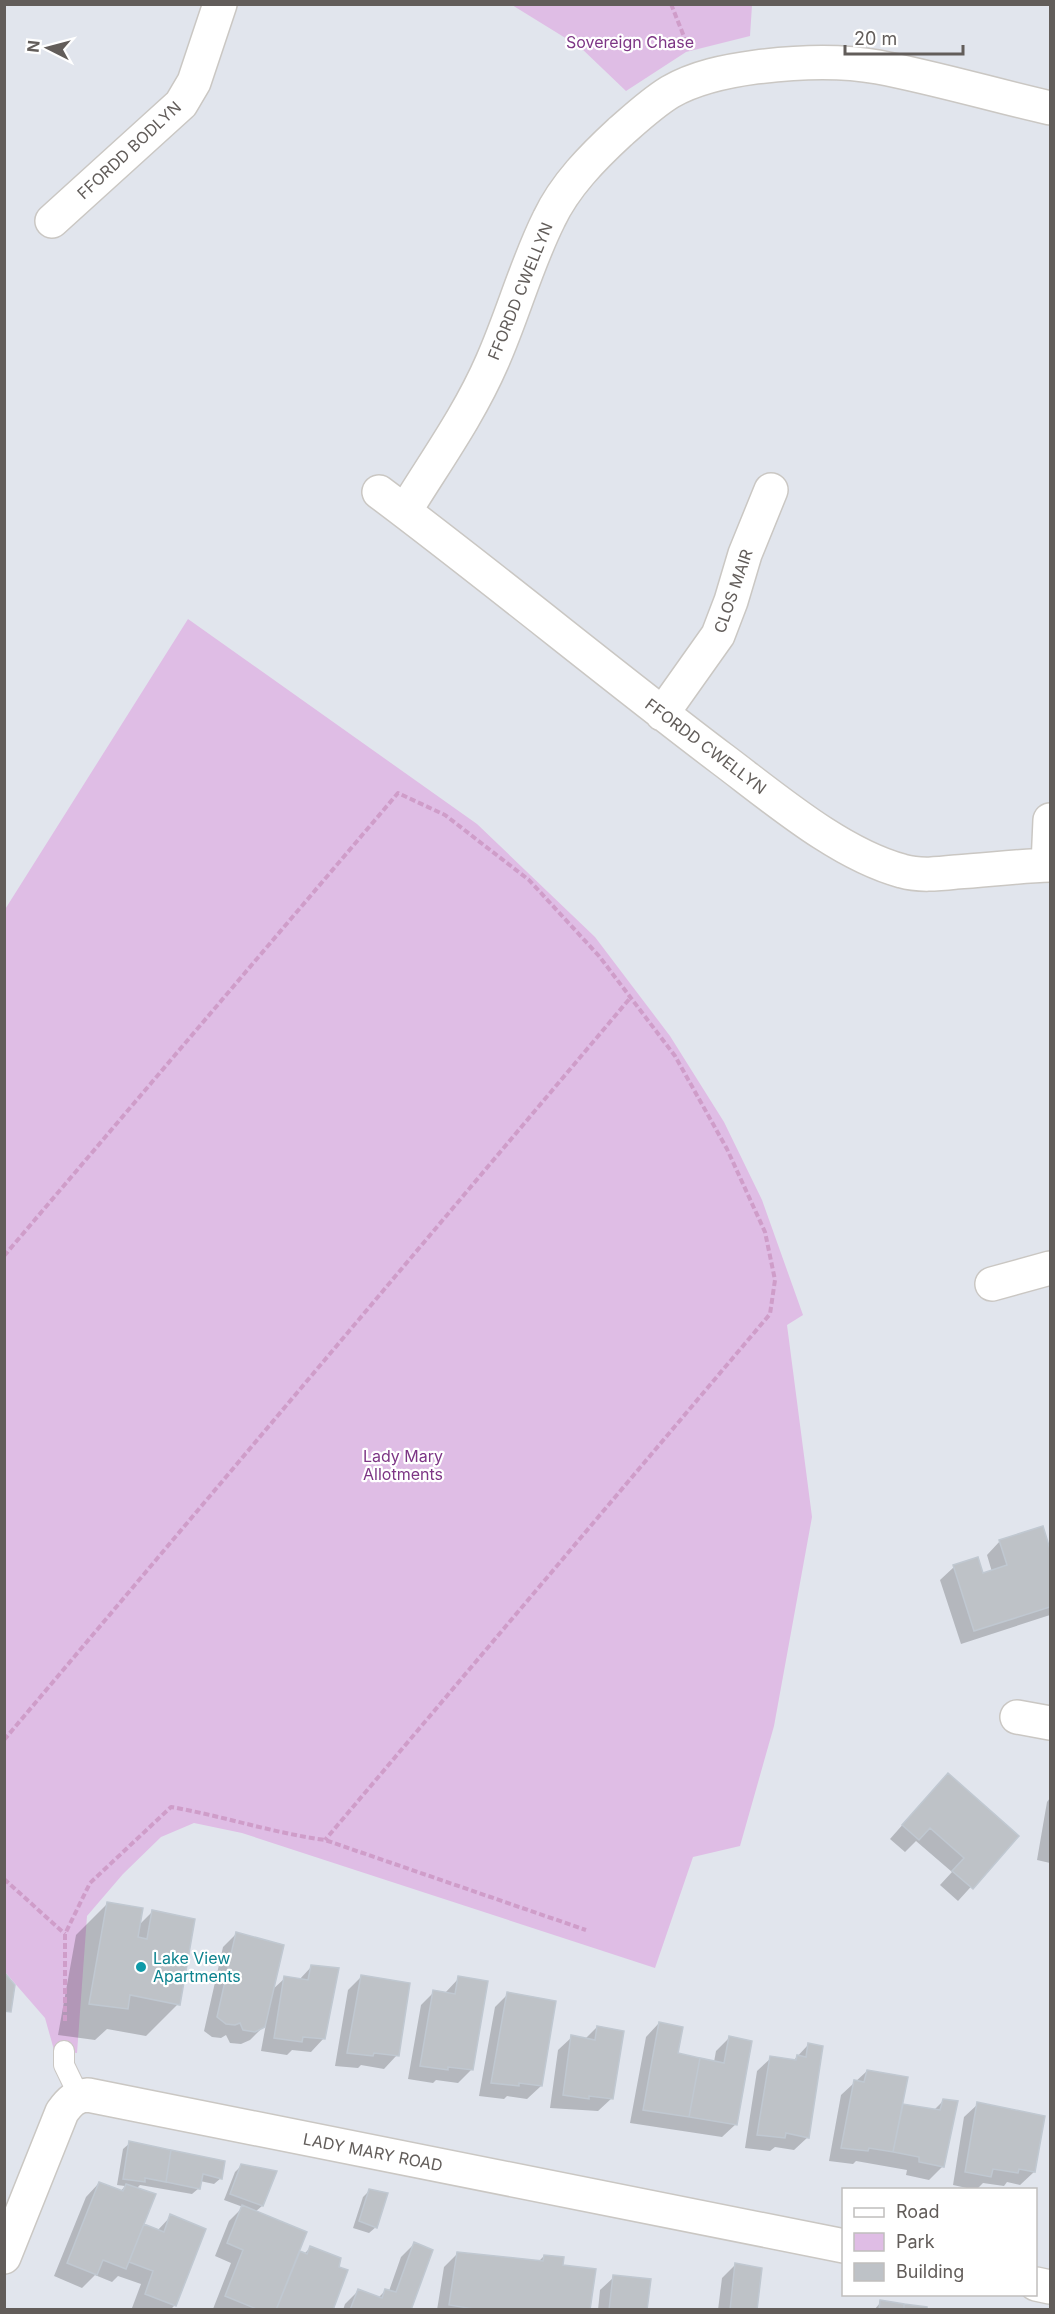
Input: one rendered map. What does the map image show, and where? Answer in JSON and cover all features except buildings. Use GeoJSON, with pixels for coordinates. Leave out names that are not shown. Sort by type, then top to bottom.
{"type":"FeatureCollection","features":[{"type":"Feature","properties":{"kind":"street","name":"FFORDD BODLYN"},"geometry":{"type":"LineString","coordinates":[[52,221],[181,104],[194,82],[220,4]]}},
{"type":"Feature","properties":{"kind":"street","name":"FFORDD CWELLYN"},"geometry":{"type":"LineString","coordinates":[[1049,865],[929,874],[902,872],[830,837],[662,714],[392,501],[475,398],[493,361],[530,260],[549,217],[570,185],[597,153],[636,117],[669,92],[701,78],[737,69],[832,63],[877,67],[1050,108]]}},
{"type":"Feature","properties":{"kind":"street","name":"CLOS MAIR"},"geometry":{"type":"LineString","coordinates":[[662,714],[718,635],[745,554],[771,490]]}},
{"type":"Feature","properties":{"kind":"street"},"geometry":{"type":"LineString","coordinates":[[1049,865],[1050,819]]}},
{"type":"Feature","properties":{"kind":"street"},"geometry":{"type":"LineString","coordinates":[[992,1284],[1050,1268]]}},
{"type":"Feature","properties":{"kind":"street"},"geometry":{"type":"LineString","coordinates":[[1017,1717],[1050,1723]]}},
{"type":"Feature","properties":{"kind":"street","name":"LADY MARY ROAD"},"geometry":{"type":"LineString","coordinates":[[79,2096],[88,2094],[842,2247]]}},
{"type":"Feature","properties":{"kind":"street"},"geometry":{"type":"LineString","coordinates":[[4,2257],[62,2112],[70,2101],[79,2096]]}},
{"type":"Feature","properties":{"kind":"lane"},"geometry":{"type":"LineString","coordinates":[[63,2051],[64,2065],[79,2096]]}},
{"type":"Feature","properties":{"kind":"path"},"geometry":{"type":"LineString","coordinates":[[4,1256],[398,793],[445,815],[529,880],[599,956],[675,1056],[727,1149],[765,1232],[775,1280],[770,1314],[325,1840]]}},
{"type":"Feature","properties":{"kind":"path"},"geometry":{"type":"LineString","coordinates":[[4,1740],[631,997]]}},
{"type":"Feature","properties":{"kind":"path"},"geometry":{"type":"LineString","coordinates":[[63,2051],[65,1934],[90,1883],[171,1806],[205,1812],[300,1837],[325,1840],[586,1930]]}},
{"type":"Feature","properties":{"kind":"path"},"geometry":{"type":"LineString","coordinates":[[4,1879],[65,1934]]}},
{"type":"Feature","properties":{"kind":"green space","name":"Sovereign Chase"},"geometry":{"type":"Polygon","coordinates":[[[512,5],[752,5],[750,36],[686,52],[626,91],[580,47],[512,5]]]}},
{"type":"Feature","properties":{"kind":"green space","name":"Lady Mary Allotments"},"geometry":{"type":"Polygon","coordinates":[[[188,619],[477,824],[595,937],[670,1036],[724,1122],[762,1200],[803,1315],[787,1325],[812,1517],[774,1726],[740,1846],[693,1857],[655,1968],[242,1833],[194,1823],[161,1837],[123,1874],[87,1916],[77,2053],[54,2050],[45,2018],[5,1972],[4,911],[188,619]]]}},
{"type":"Feature","properties":{"kind":"place","name":"Lake View Apartments"},"geometry":{"type":"Point","coordinates":[141,1967]}}]}
